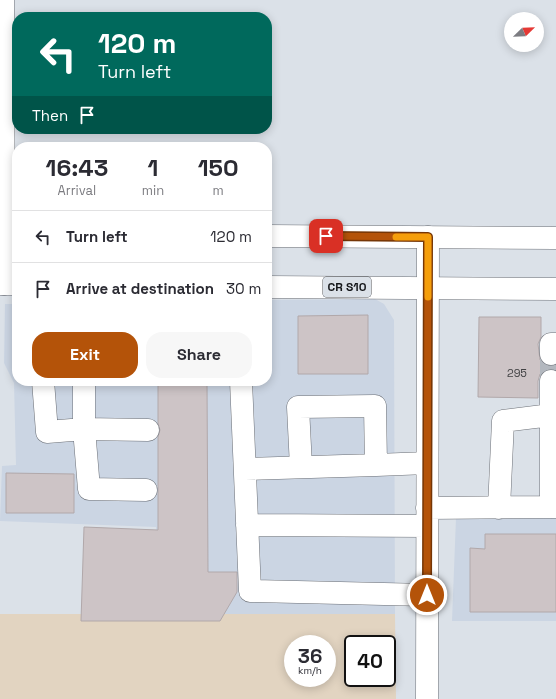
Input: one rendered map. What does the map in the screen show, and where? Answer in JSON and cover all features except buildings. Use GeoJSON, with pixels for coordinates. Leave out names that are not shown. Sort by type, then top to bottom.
{"type":"FeatureCollection","features":[{"type":"Feature","properties":{"kind":"street"},"geometry":{"type":"LineString","coordinates":[[3,0],[7,284]]}},
{"type":"Feature","properties":{"kind":"street"},"geometry":{"type":"LineString","coordinates":[[272,236],[556,238]]}},
{"type":"Feature","properties":{"kind":"street"},"geometry":{"type":"LineString","coordinates":[[427,699],[428,237]]}},
{"type":"Feature","properties":{"kind":"street","name":"CR S10"},"geometry":{"type":"LineString","coordinates":[[272,287],[556,289]]}},
{"type":"Feature","properties":{"kind":"street"},"geometry":{"type":"LineString","coordinates":[[247,526],[427,517],[499,508],[553,508],[551,381]]}},
{"type":"Feature","properties":{"kind":"street"},"geometry":{"type":"LineString","coordinates":[[43,386],[47,432],[84,429],[148,430]]}},
{"type":"Feature","properties":{"kind":"street"},"geometry":{"type":"LineString","coordinates":[[84,386],[84,429],[89,489],[146,490]]}},
{"type":"Feature","properties":{"kind":"street"},"geometry":{"type":"LineString","coordinates":[[241,386],[250,591],[427,595]]}},
{"type":"Feature","properties":{"kind":"street"},"geometry":{"type":"LineString","coordinates":[[301,467],[298,407],[374,406],[376,465]]}},
{"type":"Feature","properties":{"kind":"street"},"geometry":{"type":"LineString","coordinates":[[499,508],[503,420],[551,415]]}},
{"type":"Feature","properties":{"kind":"street"},"geometry":{"type":"LineString","coordinates":[[245,469],[428,463]]}},
{"type":"Feature","properties":{"kind":"shaded area"},"geometry":{"type":"Polygon","coordinates":[[[375,299],[384,304],[394,320],[395,614],[157,614],[156,527],[0,521],[2,466],[16,465],[14,386],[272,386],[272,300],[375,299]]]}},
{"type":"Feature","properties":{"kind":"shaded area"},"geometry":{"type":"Polygon","coordinates":[[[5,304],[12,304],[12,379],[4,363],[5,304]]]}},
{"type":"Feature","properties":{"kind":"shaded area"},"geometry":{"type":"Polygon","coordinates":[[[456,518],[556,518],[556,621],[452,621],[456,518]]]}},
{"type":"Feature","properties":{"kind":"shaded area"},"geometry":{"type":"Polygon","coordinates":[[[0,614],[395,614],[395,635],[344,635],[344,687],[396,687],[396,699],[0,699],[0,614]]]}},
{"type":"Feature","properties":{"kind":"tunnel"},"geometry":{"type":"LineString","coordinates":[[551,354],[551,381]]}},
{"type":"Feature","properties":{"kind":"slow traffic"},"geometry":{"type":"LineString","coordinates":[[396,237],[428,237],[428,297]]}},
{"type":"Feature","properties":{"kind":"route"},"geometry":{"type":"LineString","coordinates":[[326,236],[428,237],[427,595]]}}]}
